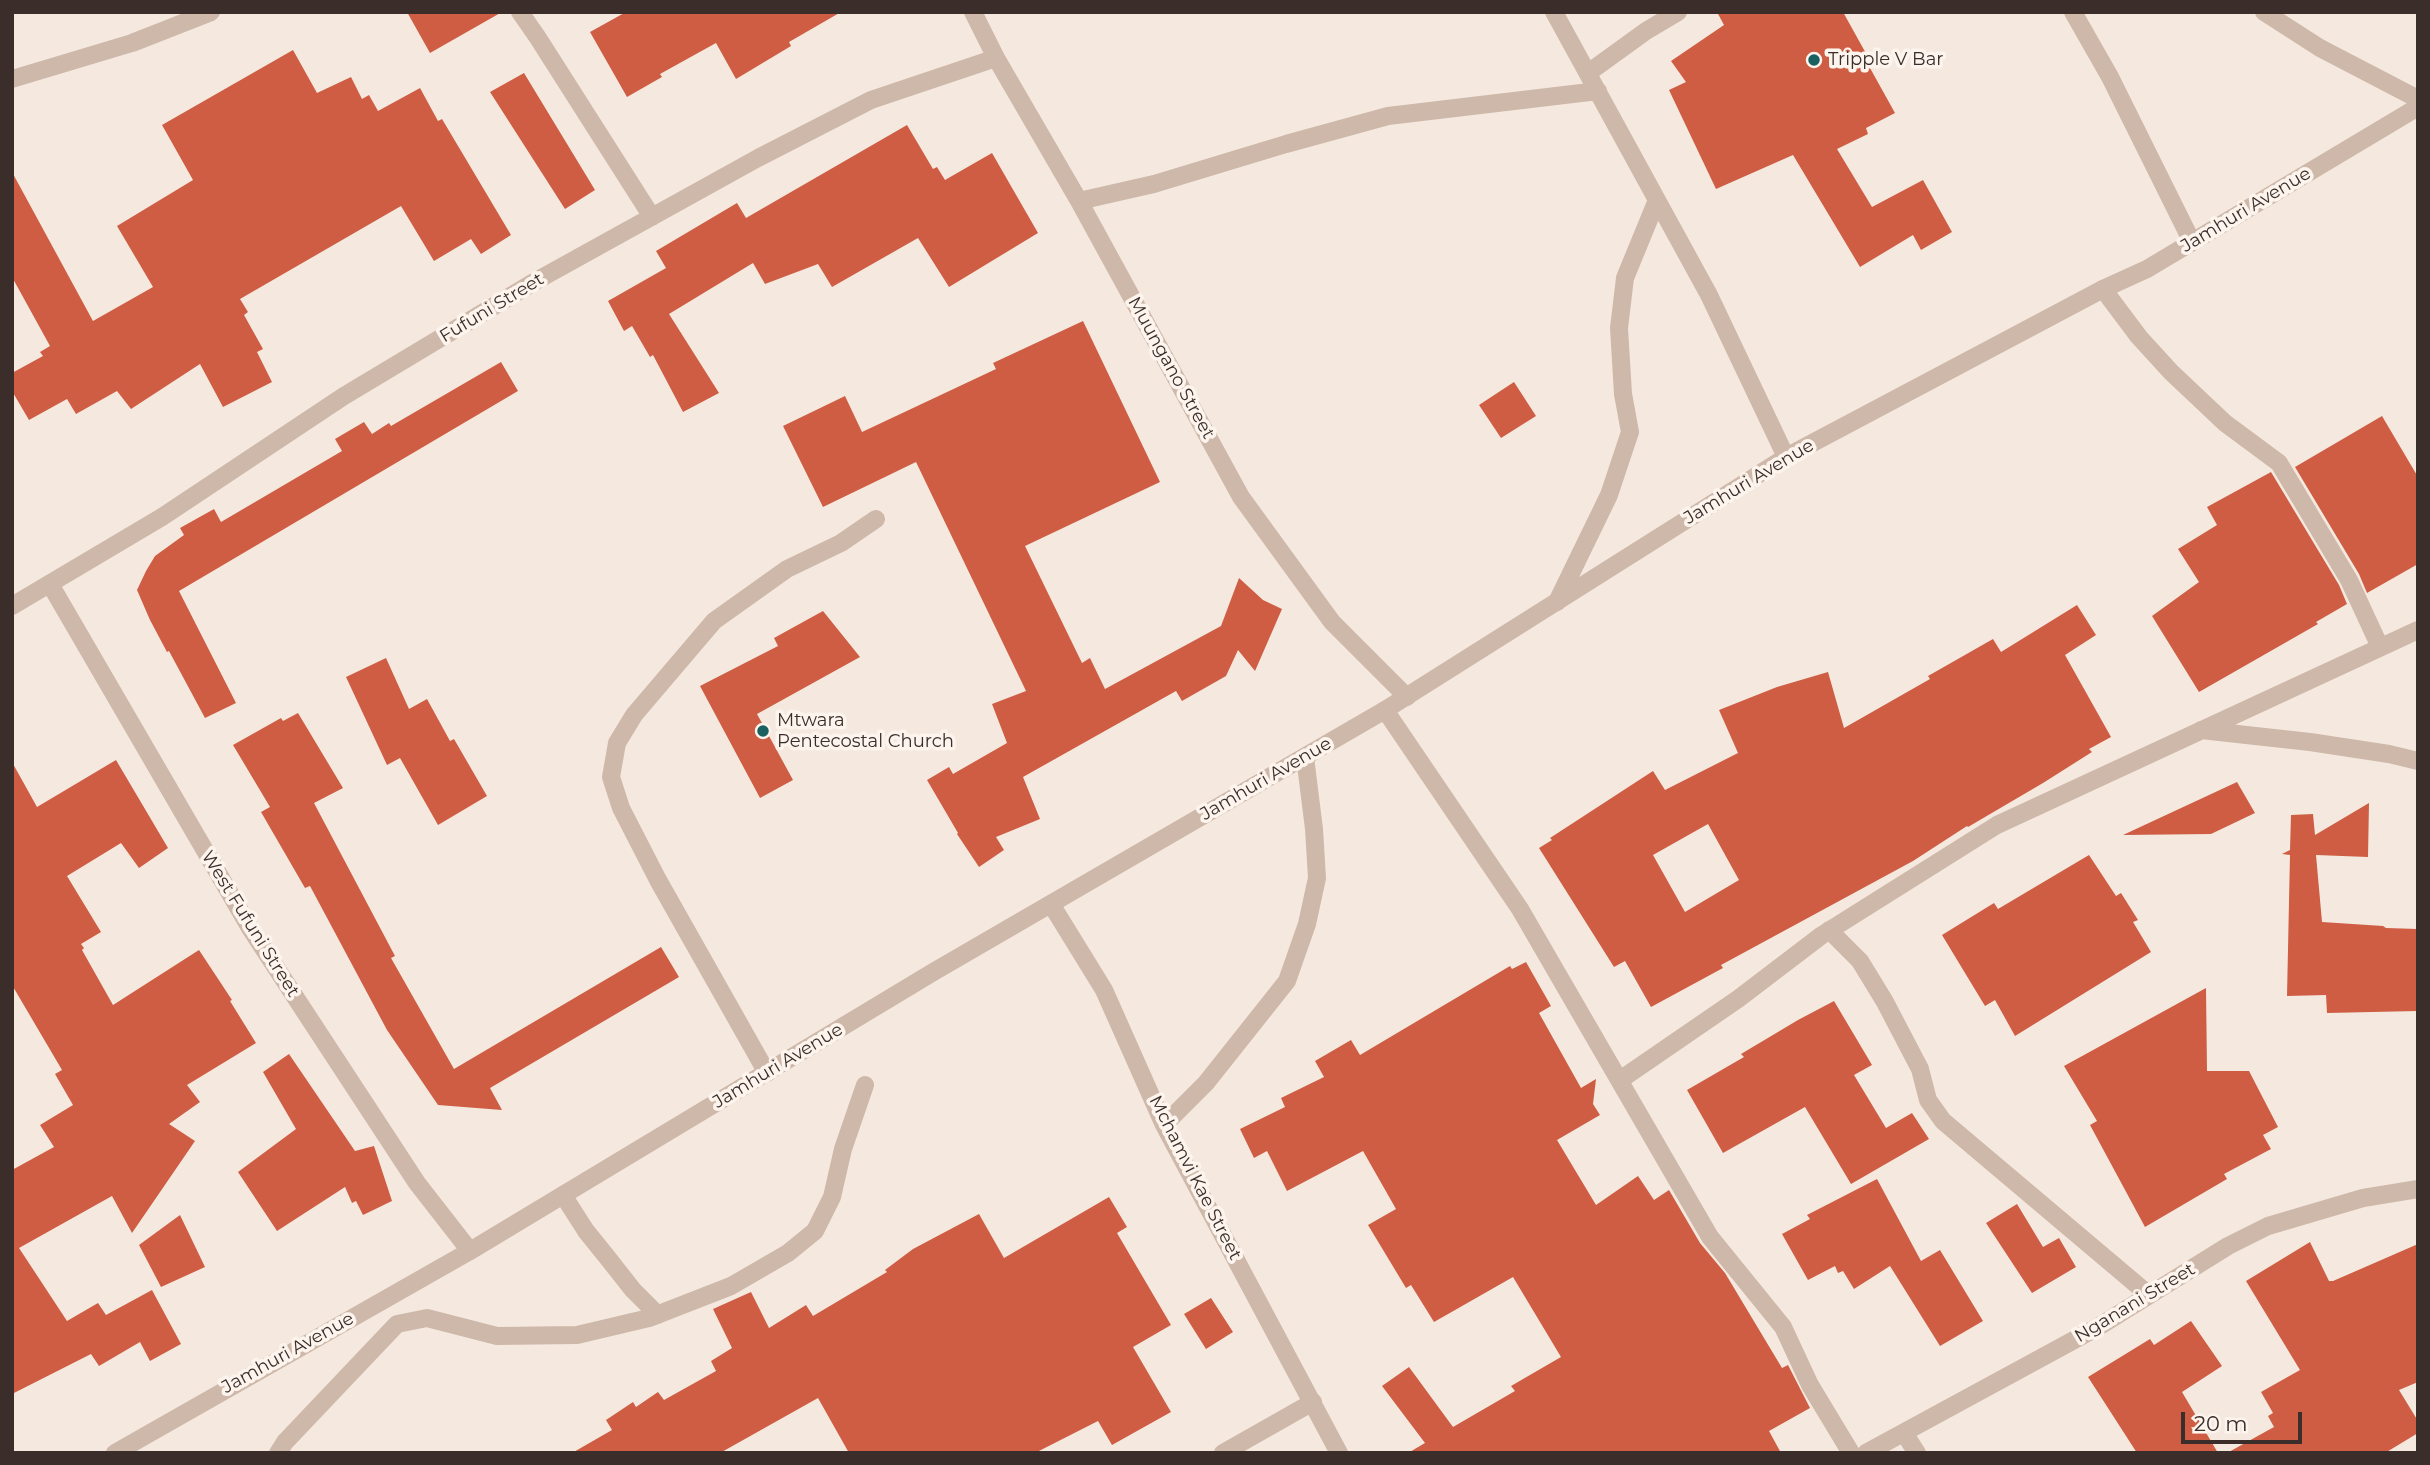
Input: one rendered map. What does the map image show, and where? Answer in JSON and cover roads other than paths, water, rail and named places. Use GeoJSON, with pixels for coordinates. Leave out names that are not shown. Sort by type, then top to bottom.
{"type":"FeatureCollection","features":[{"type":"Feature","properties":{"kind":"street"},"geometry":{"type":"LineString","coordinates":[[12,79],[132,43],[211,12]]}},
{"type":"Feature","properties":{"kind":"street"},"geometry":{"type":"LineString","coordinates":[[520,12],[652,217]]}},
{"type":"Feature","properties":{"kind":"street","name":"Muungano Street"},"geometry":{"type":"LineString","coordinates":[[973,12],[1241,498],[1332,622],[1407,697]]}},
{"type":"Feature","properties":{"kind":"street"},"geometry":{"type":"LineString","coordinates":[[1554,12],[1709,295],[1786,457]]}},
{"type":"Feature","properties":{"kind":"street"},"geometry":{"type":"LineString","coordinates":[[1588,73],[1646,31],[1678,12]]}},
{"type":"Feature","properties":{"kind":"street"},"geometry":{"type":"LineString","coordinates":[[2073,12],[2110,77],[2192,242]]}},
{"type":"Feature","properties":{"kind":"street"},"geometry":{"type":"LineString","coordinates":[[2264,12],[2320,48],[2418,99]]}},
{"type":"Feature","properties":{"kind":"street","name":"Fufuni Street"},"geometry":{"type":"LineString","coordinates":[[12,606],[162,517],[344,396],[534,282],[758,158],[871,100],[996,58]]}},
{"type":"Feature","properties":{"kind":"street"},"geometry":{"type":"LineString","coordinates":[[1079,201],[1154,184],[1388,116],[1598,90]]}},
{"type":"Feature","properties":{"kind":"street","name":"Jamhuri Avenue"},"geometry":{"type":"LineString","coordinates":[[115,1453],[470,1251],[935,971],[1407,697],[1786,457],[2104,289],[2147,269],[2418,107]]}},
{"type":"Feature","properties":{"kind":"street"},"geometry":{"type":"LineString","coordinates":[[1557,602],[1609,495],[1630,432],[1622,380],[1619,328],[1625,278],[1657,200]]}},
{"type":"Feature","properties":{"kind":"street"},"geometry":{"type":"LineString","coordinates":[[2104,289],[2139,337],[2171,372],[2225,423],[2279,463],[2349,580],[2380,647]]}},
{"type":"Feature","properties":{"kind":"street"},"geometry":{"type":"LineString","coordinates":[[767,1073],[664,892],[621,808],[611,777],[617,743],[634,715],[714,621],[787,569],[841,543],[876,519]]}},
{"type":"Feature","properties":{"kind":"street","name":"West Fufuni Street"},"geometry":{"type":"LineString","coordinates":[[50,584],[250,928],[417,1183],[470,1251]]}},
{"type":"Feature","properties":{"kind":"street"},"geometry":{"type":"LineString","coordinates":[[1620,1080],[1738,999],[1829,930],[1997,825],[2418,630]]}},
{"type":"Feature","properties":{"kind":"street"},"geometry":{"type":"LineString","coordinates":[[1385,710],[1520,909],[1710,1237],[1783,1327],[1810,1385],[1851,1453]]}},
{"type":"Feature","properties":{"kind":"street"},"geometry":{"type":"LineString","coordinates":[[2201,730],[2389,754],[2418,761]]}},
{"type":"Feature","properties":{"kind":"street"},"geometry":{"type":"LineString","coordinates":[[1164,1125],[1206,1083],[1287,981],[1307,924],[1317,878],[1305,757]]}},
{"type":"Feature","properties":{"kind":"street","name":"Mchamvi Kae Street"},"geometry":{"type":"LineString","coordinates":[[1051,904],[1104,990],[1164,1125],[1339,1453]]}},
{"type":"Feature","properties":{"kind":"street"},"geometry":{"type":"LineString","coordinates":[[1829,930],[1860,961],[1885,1002],[1920,1069],[1928,1100],[1943,1121],[2149,1294]]}},
{"type":"Feature","properties":{"kind":"street"},"geometry":{"type":"LineString","coordinates":[[278,1453],[285,1442],[397,1324],[426,1318],[497,1336],[577,1335],[658,1315],[731,1286],[788,1253],[814,1231],[832,1197],[843,1149],[865,1085]]}},
{"type":"Feature","properties":{"kind":"street","name":"Nganani Street"},"geometry":{"type":"LineString","coordinates":[[1866,1453],[2098,1327],[2228,1246],[2268,1226],[2362,1198],[2418,1189]]}},
{"type":"Feature","properties":{"kind":"street"},"geometry":{"type":"LineString","coordinates":[[563,1195],[586,1231],[633,1290],[658,1315]]}},
{"type":"Feature","properties":{"kind":"street"},"geometry":{"type":"LineString","coordinates":[[1223,1453],[1313,1402]]}},
{"type":"Feature","properties":{"kind":"street"},"geometry":{"type":"LineString","coordinates":[[1904,1433],[1917,1453]]}},
{"type":"Feature","properties":{"kind":"place","name":"Tripple V Bar"},"geometry":{"type":"Point","coordinates":[1814,60]}},
{"type":"Feature","properties":{"kind":"place","name":"Mtwara Pentecostal Church"},"geometry":{"type":"Point","coordinates":[763,731]}}]}
